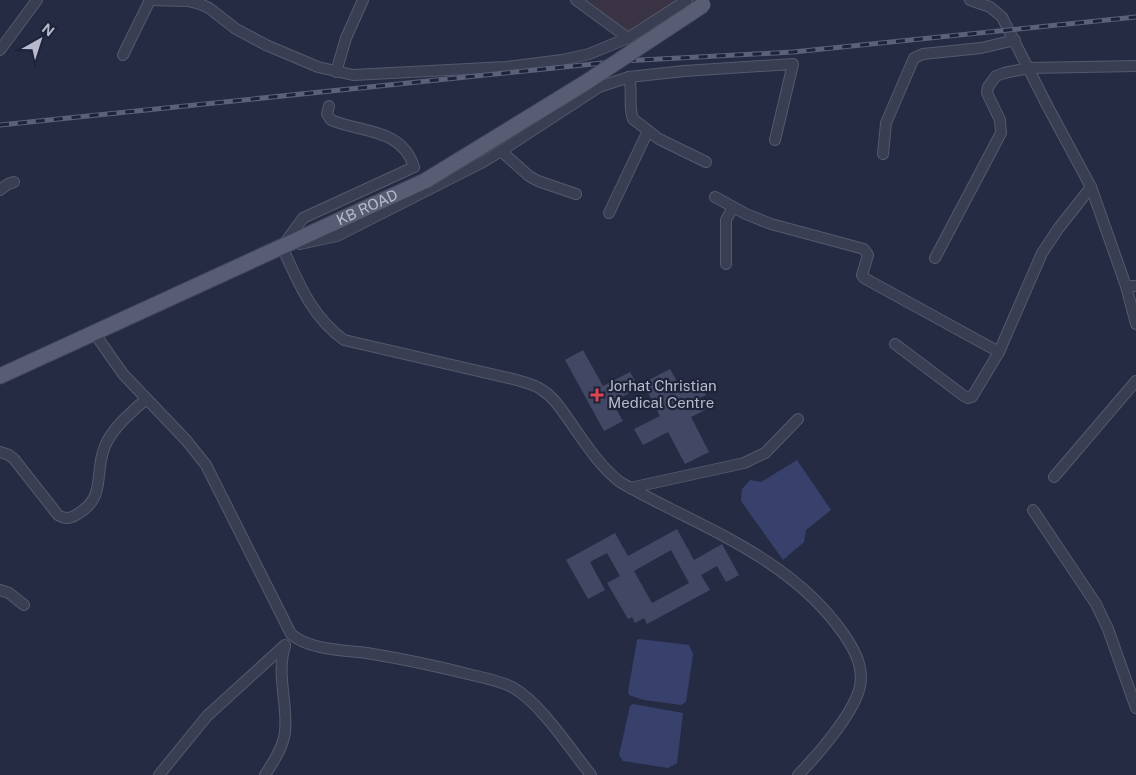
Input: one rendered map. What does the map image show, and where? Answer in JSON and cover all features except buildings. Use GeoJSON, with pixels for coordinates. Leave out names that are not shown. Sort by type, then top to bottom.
{"type":"FeatureCollection","features":[{"type":"Feature","properties":{"kind":"main road","name":"KB ROAD"},"geometry":{"type":"LineString","coordinates":[[1,375],[95,334],[448,169],[586,84],[711,0]]}},
{"type":"Feature","properties":{"kind":"street"},"geometry":{"type":"LineString","coordinates":[[0,50],[37,0]]}},
{"type":"Feature","properties":{"kind":"street"},"geometry":{"type":"LineString","coordinates":[[123,55],[150,0],[188,1],[200,4],[209,8],[250,38],[318,67],[353,75],[369,75],[506,67],[562,60],[589,54],[628,38],[687,0]]}},
{"type":"Feature","properties":{"kind":"street"},"geometry":{"type":"LineString","coordinates":[[336,72],[346,38],[363,0]]}},
{"type":"Feature","properties":{"kind":"street"},"geometry":{"type":"LineString","coordinates":[[576,0],[628,38]]}},
{"type":"Feature","properties":{"kind":"street"},"geometry":{"type":"LineString","coordinates":[[970,0],[996,11],[1002,17],[1048,109],[1091,186],[1131,286],[1136,324]]}},
{"type":"Feature","properties":{"kind":"street"},"geometry":{"type":"LineString","coordinates":[[883,154],[886,123],[914,58],[923,54],[981,48],[1015,40]]}},
{"type":"Feature","properties":{"kind":"street"},"geometry":{"type":"LineString","coordinates":[[282,247],[337,236],[483,162],[599,87],[629,77],[684,71],[793,64],[775,140]]}},
{"type":"Feature","properties":{"kind":"street"},"geometry":{"type":"LineString","coordinates":[[935,258],[1001,133],[1000,120],[987,94],[988,87],[996,76],[1029,68],[1136,66]]}},
{"type":"Feature","properties":{"kind":"street"},"geometry":{"type":"LineString","coordinates":[[629,77],[632,91],[631,115],[633,119],[670,145],[706,162]]}},
{"type":"Feature","properties":{"kind":"street"},"geometry":{"type":"LineString","coordinates":[[282,247],[303,218],[414,167],[410,156],[387,136],[375,131],[331,120],[328,114],[330,106]]}},
{"type":"Feature","properties":{"kind":"street"},"geometry":{"type":"LineString","coordinates":[[609,213],[648,131]]}},
{"type":"Feature","properties":{"kind":"street"},"geometry":{"type":"LineString","coordinates":[[501,151],[529,176],[576,194]]}},
{"type":"Feature","properties":{"kind":"street"},"geometry":{"type":"LineString","coordinates":[[0,190],[14,182]]}},
{"type":"Feature","properties":{"kind":"street"},"geometry":{"type":"LineString","coordinates":[[895,344],[968,398],[975,395],[999,352],[1042,253],[1091,186]]}},
{"type":"Feature","properties":{"kind":"street"},"geometry":{"type":"LineString","coordinates":[[715,197],[770,224],[860,246],[868,255],[862,275],[864,278],[999,352]]}},
{"type":"Feature","properties":{"kind":"street"},"geometry":{"type":"LineString","coordinates":[[726,264],[726,220],[733,207]]}},
{"type":"Feature","properties":{"kind":"street"},"geometry":{"type":"LineString","coordinates":[[282,247],[315,312],[324,325],[344,340],[533,384],[554,400],[611,474],[630,488],[740,544],[779,569],[819,603],[852,647],[859,662],[861,673],[860,687],[849,710],[829,740],[798,775]]}},
{"type":"Feature","properties":{"kind":"street"},"geometry":{"type":"LineString","coordinates":[[95,334],[116,365],[186,440],[206,466],[291,634],[302,642],[311,645],[441,667],[511,687],[526,696],[538,708],[591,775]]}},
{"type":"Feature","properties":{"kind":"street"},"geometry":{"type":"LineString","coordinates":[[1054,477],[1136,380]]}},
{"type":"Feature","properties":{"kind":"street"},"geometry":{"type":"LineString","coordinates":[[0,452],[14,459],[58,515],[70,518],[85,510],[93,502],[104,447],[117,427],[146,399]]}},
{"type":"Feature","properties":{"kind":"street"},"geometry":{"type":"LineString","coordinates":[[630,488],[744,464],[764,453],[798,419]]}},
{"type":"Feature","properties":{"kind":"street"},"geometry":{"type":"LineString","coordinates":[[1033,510],[1096,604],[1108,628],[1136,708]]}},
{"type":"Feature","properties":{"kind":"street"},"geometry":{"type":"LineString","coordinates":[[0,590],[9,593],[24,605]]}},
{"type":"Feature","properties":{"kind":"street"},"geometry":{"type":"LineString","coordinates":[[265,775],[278,754],[285,734],[286,720],[280,664],[285,645],[291,634]]}},
{"type":"Feature","properties":{"kind":"street"},"geometry":{"type":"LineString","coordinates":[[159,775],[207,716],[285,645]]}},
{"type":"Feature","properties":{"kind":"shaded area"},"geometry":{"type":"Polygon","coordinates":[[[583,0],[700,0],[639,38],[583,0]]]}},
{"type":"Feature","properties":{"kind":"water"},"geometry":{"type":"Polygon","coordinates":[[[797,460],[831,510],[806,530],[804,542],[783,560],[741,501],[742,489],[750,480],[761,482],[797,460]]]}},
{"type":"Feature","properties":{"kind":"water"},"geometry":{"type":"Polygon","coordinates":[[[637,640],[689,645],[693,654],[686,702],[681,705],[644,700],[629,695],[637,640]]]}},
{"type":"Feature","properties":{"kind":"water"},"geometry":{"type":"Polygon","coordinates":[[[633,704],[683,713],[677,763],[668,768],[623,761],[619,755],[630,706],[633,704]]]}},
{"type":"Feature","properties":{"kind":"railway"},"geometry":{"type":"LineString","coordinates":[[0,125],[622,61],[793,52],[1136,17]]}},
{"type":"Feature","properties":{"kind":"place","name":"Jorhat Christian Medical Centre"},"geometry":{"type":"Point","coordinates":[597,395]}}]}
